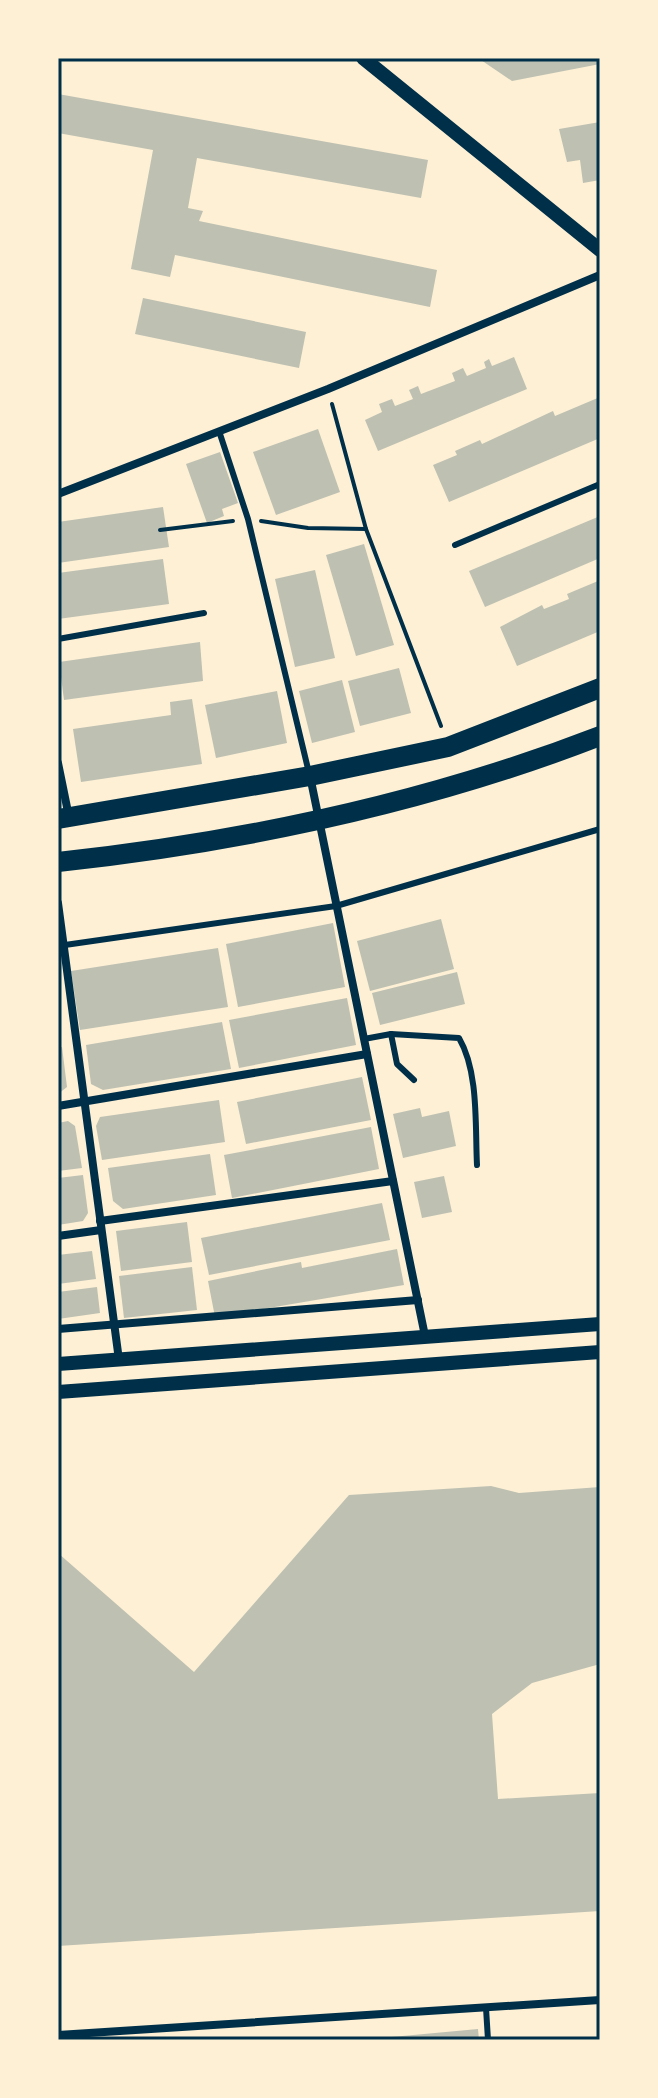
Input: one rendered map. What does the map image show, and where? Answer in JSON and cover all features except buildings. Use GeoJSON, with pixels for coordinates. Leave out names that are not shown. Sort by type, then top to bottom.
{"type":"FeatureCollection","features":[{"type":"Feature","properties":{"kind":"main road"},"geometry":{"type":"LineString","coordinates":[[64,818],[310,776],[448,747],[600,688]]}},
{"type":"Feature","properties":{"kind":"main road"},"geometry":{"type":"LineString","coordinates":[[58,862],[201,842],[319,820],[533,762],[600,736]]}},
{"type":"Feature","properties":{"kind":"street"},"geometry":{"type":"LineString","coordinates":[[363,58],[600,250]]}},
{"type":"Feature","properties":{"kind":"street"},"geometry":{"type":"LineString","coordinates":[[58,494],[328,389],[600,275]]}},
{"type":"Feature","properties":{"kind":"street"},"geometry":{"type":"LineString","coordinates":[[58,763],[64,818]]}},
{"type":"Feature","properties":{"kind":"street"},"geometry":{"type":"LineString","coordinates":[[310,776],[425,1336]]}},
{"type":"Feature","properties":{"kind":"street"},"geometry":{"type":"LineString","coordinates":[[58,903],[61,945],[119,1360]]}},
{"type":"Feature","properties":{"kind":"street"},"geometry":{"type":"LineString","coordinates":[[58,1106],[367,1054]]}},
{"type":"Feature","properties":{"kind":"street"},"geometry":{"type":"LineString","coordinates":[[58,1236],[101,1226],[393,1181]]}},
{"type":"Feature","properties":{"kind":"street"},"geometry":{"type":"LineString","coordinates":[[58,1329],[418,1300]]}},
{"type":"Feature","properties":{"kind":"street"},"geometry":{"type":"LineString","coordinates":[[58,1364],[600,1324]]}},
{"type":"Feature","properties":{"kind":"street"},"geometry":{"type":"LineString","coordinates":[[58,1392],[600,1352]]}},
{"type":"Feature","properties":{"kind":"street"},"geometry":{"type":"LineString","coordinates":[[58,2035],[600,2000]]}},
{"type":"Feature","properties":{"kind":"lane"},"geometry":{"type":"LineString","coordinates":[[219,431],[248,519],[310,776]]}},
{"type":"Feature","properties":{"kind":"lane"},"geometry":{"type":"LineString","coordinates":[[455,545],[600,484]]}},
{"type":"Feature","properties":{"kind":"lane"},"geometry":{"type":"LineString","coordinates":[[58,639],[204,613]]}},
{"type":"Feature","properties":{"kind":"lane"},"geometry":{"type":"LineString","coordinates":[[61,945],[336,906],[600,829]]}},
{"type":"Feature","properties":{"kind":"lane"},"geometry":{"type":"LineString","coordinates":[[391,1034],[397,1064],[414,1080]]}},
{"type":"Feature","properties":{"kind":"lane"},"geometry":{"type":"LineString","coordinates":[[364,1039],[391,1034],[459,1038],[465,1048],[475,1109],[477,1165]]}},
{"type":"Feature","properties":{"kind":"lane"},"geometry":{"type":"LineString","coordinates":[[486,2008],[488,2040]]}},
{"type":"Feature","properties":{"kind":"path"},"geometry":{"type":"LineString","coordinates":[[328,389],[366,529],[448,747]]}},
{"type":"Feature","properties":{"kind":"path"},"geometry":{"type":"LineString","coordinates":[[160,530],[248,519],[308,528],[366,529]]}}]}
